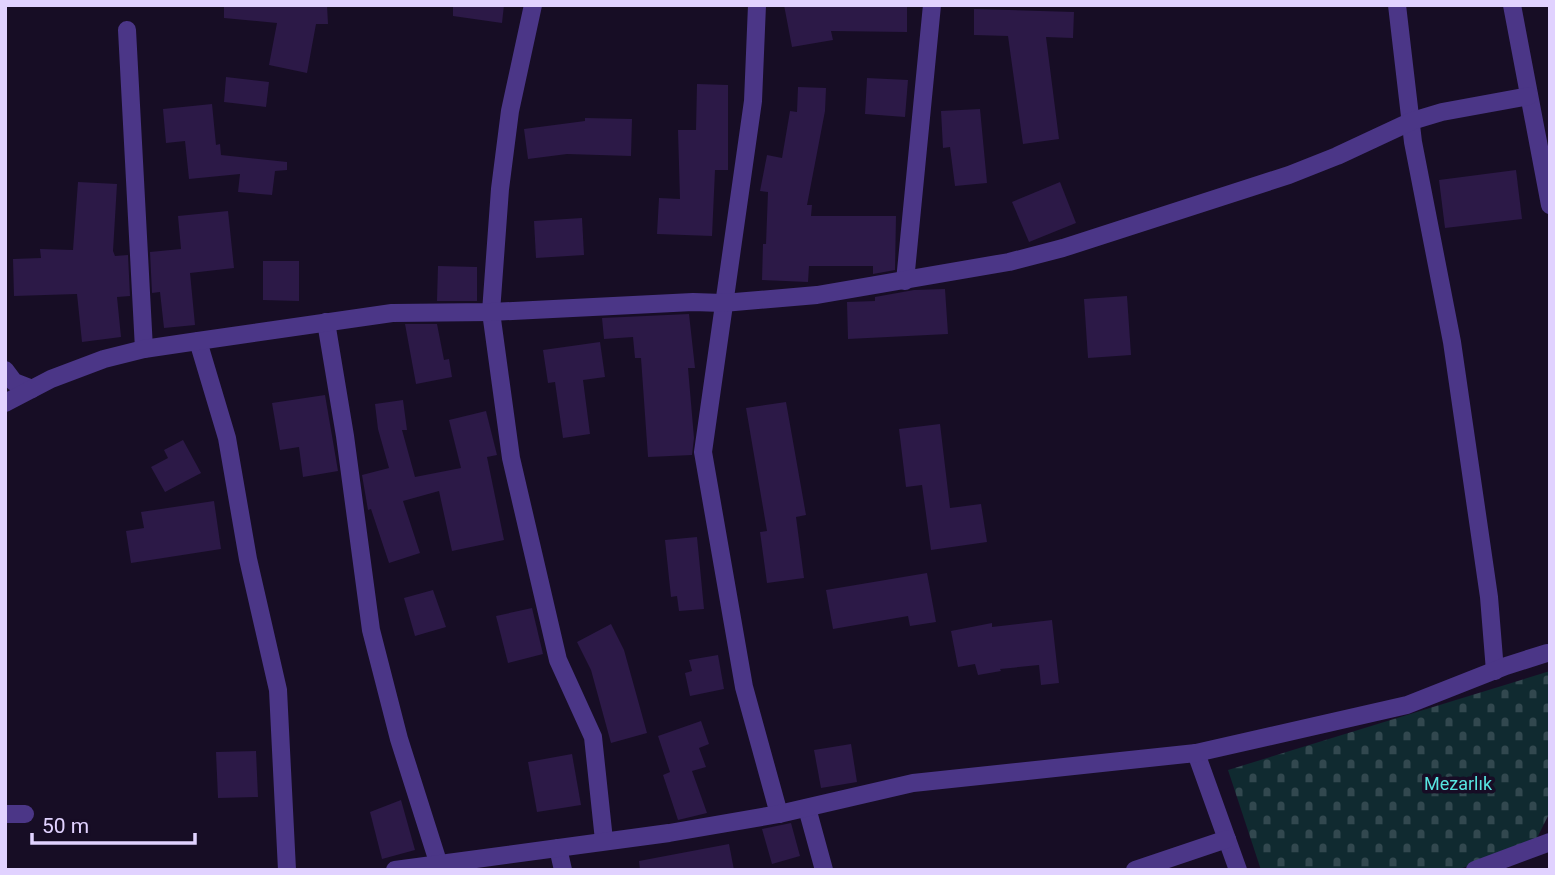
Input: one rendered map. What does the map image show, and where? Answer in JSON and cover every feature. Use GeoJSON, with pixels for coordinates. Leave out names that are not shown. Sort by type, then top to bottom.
{"type":"FeatureCollection","features":[{"type":"Feature","properties":{"kind":"street"},"geometry":{"type":"LineString","coordinates":[[533,5],[510,111],[500,189],[491,312],[511,458],[558,660],[593,737],[604,840]]}},
{"type":"Feature","properties":{"kind":"street"},"geometry":{"type":"LineString","coordinates":[[757,5],[753,101],[703,452],[744,687],[779,814]]}},
{"type":"Feature","properties":{"kind":"street"},"geometry":{"type":"LineString","coordinates":[[905,281],[932,5]]}},
{"type":"Feature","properties":{"kind":"street"},"geometry":{"type":"LineString","coordinates":[[1397,5],[1412,121],[1412,142],[1452,342],[1489,597],[1495,671]]}},
{"type":"Feature","properties":{"kind":"street"},"geometry":{"type":"LineString","coordinates":[[1512,5],[1550,205]]}},
{"type":"Feature","properties":{"kind":"street"},"geometry":{"type":"LineString","coordinates":[[127,30],[144,349]]}},
{"type":"Feature","properties":{"kind":"street"},"geometry":{"type":"LineString","coordinates":[[5,403],[51,379],[104,359],[144,349],[326,322],[392,313],[723,303],[817,295],[1009,262],[1063,248],[1289,174],[1337,156],[1412,121],[1442,112],[1529,96]]}},
{"type":"Feature","properties":{"kind":"street"},"geometry":{"type":"LineString","coordinates":[[326,322],[345,436],[371,630],[399,738],[439,865]]}},
{"type":"Feature","properties":{"kind":"street"},"geometry":{"type":"LineString","coordinates":[[198,341],[227,438],[248,559],[278,690],[287,870]]}},
{"type":"Feature","properties":{"kind":"street"},"geometry":{"type":"LineString","coordinates":[[5,370],[14,382],[32,389]]}},
{"type":"Feature","properties":{"kind":"street"},"geometry":{"type":"LineString","coordinates":[[395,870],[669,833],[779,814],[913,783],[1195,753],[1408,705],[1495,671],[1549,655]]}},
{"type":"Feature","properties":{"kind":"street"},"geometry":{"type":"LineString","coordinates":[[1195,753],[1238,870]]}},
{"type":"Feature","properties":{"kind":"street"},"geometry":{"type":"LineString","coordinates":[[807,808],[824,870]]}},
{"type":"Feature","properties":{"kind":"street"},"geometry":{"type":"LineString","coordinates":[[5,814],[25,814]]}},
{"type":"Feature","properties":{"kind":"street"},"geometry":{"type":"LineString","coordinates":[[1135,870],[1227,839]]}},
{"type":"Feature","properties":{"kind":"street"},"geometry":{"type":"LineString","coordinates":[[1475,870],[1550,842]]}},
{"type":"Feature","properties":{"kind":"street"},"geometry":{"type":"LineString","coordinates":[[558,848],[563,870]]}},
{"type":"Feature","properties":{"kind":"green space","name":"Mezarlık"},"geometry":{"type":"Polygon","coordinates":[[[1550,671],[1550,812],[1532,848],[1455,870],[1261,870],[1228,770],[1550,671]]]}},
{"type":"Feature","properties":{"kind":"building"},"geometry":{"type":"Polygon","coordinates":[[[224,5],[327,5],[328,24],[316,24],[307,73],[269,65],[277,23],[224,18],[224,5]]]}},
{"type":"Feature","properties":{"kind":"building"},"geometry":{"type":"Polygon","coordinates":[[[453,5],[504,5],[502,23],[453,16],[453,5]]]}},
{"type":"Feature","properties":{"kind":"building"},"geometry":{"type":"Polygon","coordinates":[[[784,5],[907,5],[907,32],[831,31],[833,40],[792,47],[784,5]]]}},
{"type":"Feature","properties":{"kind":"building"},"geometry":{"type":"Polygon","coordinates":[[[974,9],[1074,12],[1073,38],[1046,37],[1059,139],[1023,144],[1008,36],[974,35],[974,9]]]}},
{"type":"Feature","properties":{"kind":"building"},"geometry":{"type":"Polygon","coordinates":[[[226,77],[269,82],[266,107],[224,102],[226,77]]]}},
{"type":"Feature","properties":{"kind":"building"},"geometry":{"type":"Polygon","coordinates":[[[867,78],[908,80],[905,117],[865,114],[867,78]]]}},
{"type":"Feature","properties":{"kind":"building"},"geometry":{"type":"Polygon","coordinates":[[[697,84],[728,85],[728,170],[715,170],[712,236],[657,234],[659,198],[680,199],[678,130],[696,130],[697,84]]]}},
{"type":"Feature","properties":{"kind":"building"},"geometry":{"type":"Polygon","coordinates":[[[798,87],[826,88],[825,111],[807,205],[812,205],[811,216],[896,216],[895,270],[873,274],[873,266],[809,266],[808,282],[762,280],[768,192],[760,191],[767,155],[782,158],[790,111],[797,112],[798,87]]]}},
{"type":"Feature","properties":{"kind":"building"},"geometry":{"type":"Polygon","coordinates":[[[212,104],[216,145],[220,144],[221,155],[287,162],[287,170],[275,171],[272,195],[238,192],[240,174],[189,179],[185,141],[166,143],[163,109],[212,104]]]}},
{"type":"Feature","properties":{"kind":"building"},"geometry":{"type":"Polygon","coordinates":[[[980,109],[987,183],[955,186],[950,147],[943,148],[941,111],[980,109]]]}},
{"type":"Feature","properties":{"kind":"building"},"geometry":{"type":"Polygon","coordinates":[[[585,118],[632,119],[631,156],[567,154],[528,159],[524,129],[585,121],[585,118]]]}},
{"type":"Feature","properties":{"kind":"building"},"geometry":{"type":"Polygon","coordinates":[[[1516,170],[1522,219],[1445,228],[1439,180],[1516,170]]]}},
{"type":"Feature","properties":{"kind":"building"},"geometry":{"type":"Polygon","coordinates":[[[78,182],[117,184],[113,251],[115,256],[128,255],[130,296],[117,297],[121,337],[82,342],[77,294],[14,296],[13,259],[41,258],[40,249],[73,250],[78,182]]]}},
{"type":"Feature","properties":{"kind":"building"},"geometry":{"type":"Polygon","coordinates":[[[1060,182],[1076,223],[1029,242],[1012,202],[1060,182]]]}},
{"type":"Feature","properties":{"kind":"building"},"geometry":{"type":"Polygon","coordinates":[[[228,211],[234,268],[190,273],[195,325],[164,328],[160,292],[152,293],[150,252],[181,249],[178,216],[228,211]]]}},
{"type":"Feature","properties":{"kind":"building"},"geometry":{"type":"Polygon","coordinates":[[[582,218],[584,255],[536,258],[534,221],[582,218]]]}},
{"type":"Feature","properties":{"kind":"building"},"geometry":{"type":"Polygon","coordinates":[[[263,261],[299,261],[299,301],[263,300],[263,261]]]}},
{"type":"Feature","properties":{"kind":"building"},"geometry":{"type":"Polygon","coordinates":[[[438,266],[477,267],[477,301],[437,301],[438,266]]]}},
{"type":"Feature","properties":{"kind":"building"},"geometry":{"type":"Polygon","coordinates":[[[945,289],[948,334],[848,339],[847,302],[875,301],[875,297],[914,290],[945,289]]]}},
{"type":"Feature","properties":{"kind":"building"},"geometry":{"type":"Polygon","coordinates":[[[1127,296],[1131,355],[1088,358],[1084,299],[1127,296]]]}},
{"type":"Feature","properties":{"kind":"building"},"geometry":{"type":"Polygon","coordinates":[[[689,314],[695,368],[688,368],[694,438],[692,455],[648,457],[641,358],[635,358],[633,337],[604,339],[602,318],[689,314]]]}},
{"type":"Feature","properties":{"kind":"building"},"geometry":{"type":"Polygon","coordinates":[[[405,324],[437,324],[444,360],[449,359],[452,377],[416,384],[405,324]]]}},
{"type":"Feature","properties":{"kind":"building"},"geometry":{"type":"Polygon","coordinates":[[[600,342],[605,377],[583,380],[590,434],[563,438],[555,382],[548,383],[543,350],[600,342]]]}},
{"type":"Feature","properties":{"kind":"building"},"geometry":{"type":"Polygon","coordinates":[[[325,395],[338,471],[303,477],[299,447],[280,450],[272,403],[325,395]]]}},
{"type":"Feature","properties":{"kind":"building"},"geometry":{"type":"Polygon","coordinates":[[[403,400],[407,430],[402,430],[415,477],[461,468],[449,420],[486,411],[497,455],[487,457],[504,540],[452,551],[439,491],[403,501],[420,553],[389,563],[371,509],[368,510],[362,475],[389,468],[378,429],[375,404],[403,400]]]}},
{"type":"Feature","properties":{"kind":"building"},"geometry":{"type":"Polygon","coordinates":[[[786,402],[806,515],[796,517],[804,578],[767,583],[760,532],[767,531],[746,408],[786,402]]]}},
{"type":"Feature","properties":{"kind":"building"},"geometry":{"type":"Polygon","coordinates":[[[940,424],[950,508],[981,504],[987,542],[931,550],[922,485],[906,487],[899,429],[940,424]]]}},
{"type":"Feature","properties":{"kind":"building"},"geometry":{"type":"Polygon","coordinates":[[[183,440],[201,473],[165,492],[151,467],[168,458],[164,450],[183,440]]]}},
{"type":"Feature","properties":{"kind":"building"},"geometry":{"type":"Polygon","coordinates":[[[214,501],[221,549],[131,563],[126,531],[144,528],[141,512],[214,501]]]}},
{"type":"Feature","properties":{"kind":"building"},"geometry":{"type":"Polygon","coordinates":[[[697,537],[704,609],[679,611],[677,596],[671,597],[665,540],[697,537]]]}},
{"type":"Feature","properties":{"kind":"building"},"geometry":{"type":"Polygon","coordinates":[[[927,573],[936,622],[910,626],[908,616],[833,629],[826,590],[927,573]]]}},
{"type":"Feature","properties":{"kind":"building"},"geometry":{"type":"Polygon","coordinates":[[[433,590],[446,627],[415,636],[404,598],[433,590]]]}},
{"type":"Feature","properties":{"kind":"building"},"geometry":{"type":"Polygon","coordinates":[[[532,608],[543,654],[508,663],[496,616],[532,608]]]}},
{"type":"Feature","properties":{"kind":"building"},"geometry":{"type":"Polygon","coordinates":[[[1052,620],[1059,683],[1041,685],[1039,665],[1000,669],[1001,671],[978,675],[975,664],[958,667],[951,631],[992,623],[992,627],[1052,620]]]}},
{"type":"Feature","properties":{"kind":"building"},"geometry":{"type":"Polygon","coordinates":[[[611,624],[624,650],[647,733],[611,743],[591,670],[577,642],[611,624]]]}},
{"type":"Feature","properties":{"kind":"building"},"geometry":{"type":"Polygon","coordinates":[[[718,655],[724,689],[690,696],[685,673],[692,671],[689,660],[718,655]]]}},
{"type":"Feature","properties":{"kind":"building"},"geometry":{"type":"Polygon","coordinates":[[[701,721],[709,744],[699,748],[706,767],[692,771],[707,813],[678,820],[663,775],[670,772],[658,736],[701,721]]]}},
{"type":"Feature","properties":{"kind":"building"},"geometry":{"type":"Polygon","coordinates":[[[851,744],[857,782],[821,788],[814,750],[851,744]]]}},
{"type":"Feature","properties":{"kind":"building"},"geometry":{"type":"Polygon","coordinates":[[[256,751],[258,797],[218,798],[216,752],[256,751]]]}},
{"type":"Feature","properties":{"kind":"building"},"geometry":{"type":"Polygon","coordinates":[[[572,754],[581,805],[537,812],[528,762],[572,754]]]}},
{"type":"Feature","properties":{"kind":"building"},"geometry":{"type":"Polygon","coordinates":[[[401,800],[415,850],[382,859],[370,812],[401,800]]]}},
{"type":"Feature","properties":{"kind":"building"},"geometry":{"type":"Polygon","coordinates":[[[791,823],[800,856],[772,864],[762,829],[791,823]]]}},
{"type":"Feature","properties":{"kind":"building"},"geometry":{"type":"Polygon","coordinates":[[[729,844],[734,870],[640,870],[639,861],[729,844]]]}}]}
